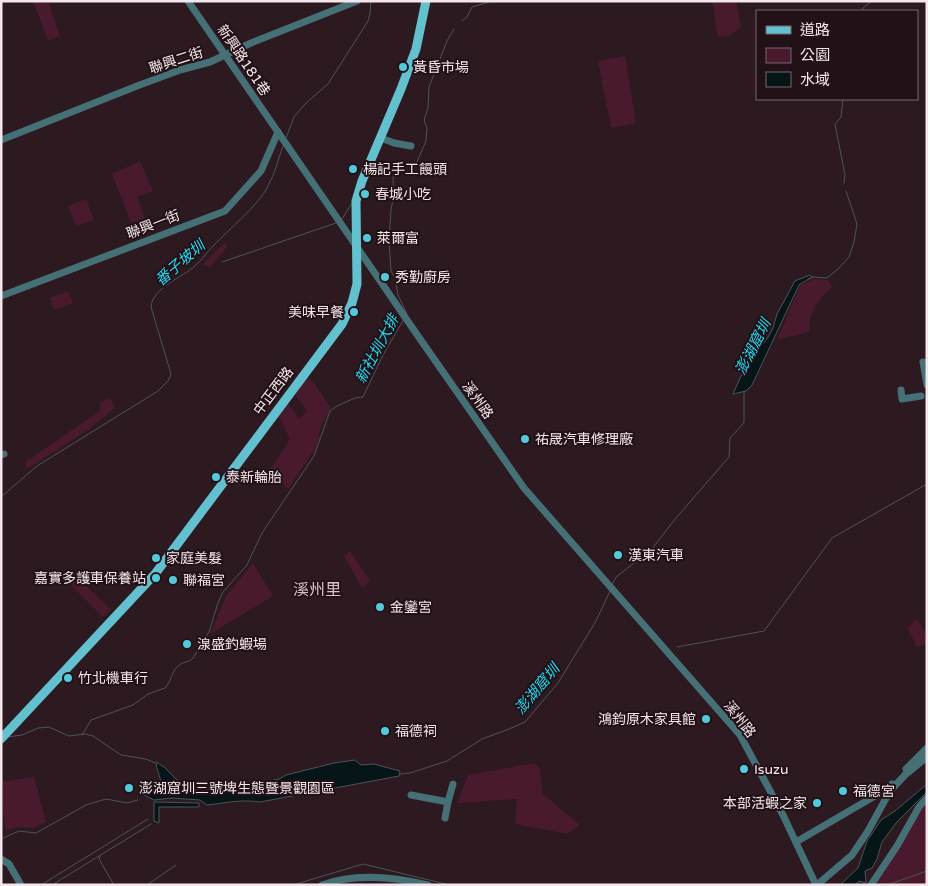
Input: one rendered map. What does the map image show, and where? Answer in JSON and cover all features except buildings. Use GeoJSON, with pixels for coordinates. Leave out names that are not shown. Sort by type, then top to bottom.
{"type":"FeatureCollection","features":[{"type":"Feature","properties":{"kind":"main road","name":"中正西路"},"geometry":{"type":"LineString","coordinates":[[4,736],[154,574],[342,324],[352,303],[357,284],[356,201],[362,181],[402,90],[416,49],[426,1]]}},
{"type":"Feature","properties":{"kind":"street","name":"新興路181巷"},"geometry":{"type":"LineString","coordinates":[[188,1],[357,247]]}},
{"type":"Feature","properties":{"kind":"street","name":"聯興二街"},"geometry":{"type":"LineString","coordinates":[[1,140],[137,86],[180,70],[210,62],[225,54],[357,1]]}},
{"type":"Feature","properties":{"kind":"street","name":"聯興一街"},"geometry":{"type":"LineString","coordinates":[[1,296],[225,211],[261,171],[278,132]]}},
{"type":"Feature","properties":{"kind":"street"},"geometry":{"type":"LineString","coordinates":[[381,138],[411,146]]}},
{"type":"Feature","properties":{"kind":"street","name":"溪州路"},"geometry":{"type":"LineString","coordinates":[[357,247],[524,488],[740,735],[796,842],[816,885]]}},
{"type":"Feature","properties":{"kind":"street"},"geometry":{"type":"LineString","coordinates":[[924,362],[927,385]]}},
{"type":"Feature","properties":{"kind":"street"},"geometry":{"type":"LineString","coordinates":[[901,390],[902,399],[921,396]]}},
{"type":"Feature","properties":{"kind":"street"},"geometry":{"type":"LineString","coordinates":[[796,842],[890,788],[926,753]]}},
{"type":"Feature","properties":{"kind":"street"},"geometry":{"type":"LineString","coordinates":[[444,818],[453,784]]}},
{"type":"Feature","properties":{"kind":"street"},"geometry":{"type":"LineString","coordinates":[[816,885],[852,855],[868,831],[890,788]]}},
{"type":"Feature","properties":{"kind":"street"},"geometry":{"type":"LineString","coordinates":[[411,795],[448,802]]}},
{"type":"Feature","properties":{"kind":"street"},"geometry":{"type":"LineString","coordinates":[[871,885],[897,846],[919,806],[927,798]]}},
{"type":"Feature","properties":{"kind":"street"},"geometry":{"type":"LineString","coordinates":[[1,859],[9,864],[21,885]]}},
{"type":"Feature","properties":{"kind":"street"},"geometry":{"type":"LineString","coordinates":[[322,885],[338,879],[367,878],[407,880],[428,885]]}},
{"type":"Feature","properties":{"kind":"green space"},"geometry":{"type":"Polygon","coordinates":[[[33,1],[48,1],[60,36],[48,40],[33,1]]]}},
{"type":"Feature","properties":{"kind":"green space"},"geometry":{"type":"Polygon","coordinates":[[[712,1],[736,1],[741,27],[729,36],[718,37],[712,1]]]}},
{"type":"Feature","properties":{"kind":"green space"},"geometry":{"type":"Polygon","coordinates":[[[625,56],[636,123],[611,128],[598,61],[625,56]]]}},
{"type":"Feature","properties":{"kind":"green space"},"geometry":{"type":"Polygon","coordinates":[[[140,161],[153,191],[137,197],[145,219],[131,223],[112,174],[140,161]]]}},
{"type":"Feature","properties":{"kind":"green space"},"geometry":{"type":"Polygon","coordinates":[[[86,199],[94,220],[76,226],[68,206],[86,199]]]}},
{"type":"Feature","properties":{"kind":"green space"},"geometry":{"type":"Polygon","coordinates":[[[225,242],[227,247],[210,267],[202,265],[225,242]]]}},
{"type":"Feature","properties":{"kind":"green space"},"geometry":{"type":"Polygon","coordinates":[[[813,279],[828,280],[832,288],[815,307],[810,319],[809,332],[777,340],[800,286],[813,279]]]}},
{"type":"Feature","properties":{"kind":"green space"},"geometry":{"type":"Polygon","coordinates":[[[68,291],[73,303],[54,310],[50,298],[68,291]]]}},
{"type":"Feature","properties":{"kind":"green space"},"geometry":{"type":"Polygon","coordinates":[[[307,377],[313,382],[331,408],[320,428],[318,444],[288,489],[270,470],[290,439],[278,415],[288,403],[299,419],[307,411],[295,395],[307,377]]]}},
{"type":"Feature","properties":{"kind":"green space"},"geometry":{"type":"Polygon","coordinates":[[[110,398],[115,408],[88,430],[27,469],[25,462],[100,411],[100,402],[110,398]]]}},
{"type":"Feature","properties":{"kind":"green space"},"geometry":{"type":"Polygon","coordinates":[[[350,551],[370,581],[362,588],[344,556],[350,551]]]}},
{"type":"Feature","properties":{"kind":"green space"},"geometry":{"type":"Polygon","coordinates":[[[253,563],[273,596],[210,634],[226,596],[253,563]]]}},
{"type":"Feature","properties":{"kind":"green space"},"geometry":{"type":"Polygon","coordinates":[[[75,575],[111,610],[103,617],[68,582],[75,575]]]}},
{"type":"Feature","properties":{"kind":"green space"},"geometry":{"type":"Polygon","coordinates":[[[917,619],[927,635],[927,644],[917,647],[907,628],[917,619]]]}},
{"type":"Feature","properties":{"kind":"green space"},"geometry":{"type":"Polygon","coordinates":[[[535,763],[540,769],[543,794],[580,825],[567,834],[515,824],[517,799],[457,803],[468,775],[535,763]]]}},
{"type":"Feature","properties":{"kind":"green space"},"geometry":{"type":"Polygon","coordinates":[[[34,777],[46,822],[33,828],[16,827],[6,831],[1,797],[1,782],[34,777]]]}},
{"type":"Feature","properties":{"kind":"green space"},"geometry":{"type":"Polygon","coordinates":[[[927,802],[927,885],[874,885],[921,809],[927,802]]]}},
{"type":"Feature","properties":{"kind":"water"},"geometry":{"type":"Polygon","coordinates":[[[810,275],[812,277],[799,285],[752,385],[746,391],[733,394],[747,363],[767,339],[777,314],[795,281],[810,275]]]}},
{"type":"Feature","properties":{"kind":"water"},"geometry":{"type":"Polygon","coordinates":[[[355,760],[361,765],[374,764],[400,771],[399,776],[260,802],[239,801],[207,805],[200,800],[172,798],[154,800],[140,793],[161,785],[156,762],[178,781],[197,790],[221,790],[232,786],[237,789],[334,763],[355,760]]]}},
{"type":"Feature","properties":{"kind":"water"},"geometry":{"type":"Polygon","coordinates":[[[927,784],[927,792],[896,823],[882,842],[872,868],[865,871],[866,883],[859,881],[855,885],[840,885],[858,868],[867,841],[881,820],[895,811],[927,784]]]}},
{"type":"Feature","properties":{"kind":"water"},"geometry":{"type":"Polygon","coordinates":[[[154,802],[199,803],[199,807],[159,807],[159,823],[154,821],[154,802]]]}},
{"type":"Feature","properties":{"kind":"waterway","name":"番子坡圳"},"geometry":{"type":"LineString","coordinates":[[286,138],[294,117],[305,104],[328,84],[368,21],[371,1]]}},
{"type":"Feature","properties":{"kind":"waterway","name":"新社圳大排"},"geometry":{"type":"LineString","coordinates":[[462,21],[467,17],[472,7],[492,1]]}},
{"type":"Feature","properties":{"kind":"waterway","name":"澎湖窟圳"},"geometry":{"type":"LineString","coordinates":[[862,10],[872,1]]}},
{"type":"Feature","properties":{"kind":"waterway","name":"新社圳大排"},"geometry":{"type":"LineString","coordinates":[[407,314],[398,295],[395,278],[391,271],[389,240],[391,209],[394,196],[393,179],[397,166],[411,166],[417,162],[426,141],[427,128],[424,120],[428,108],[429,87],[447,41],[454,29]]}},
{"type":"Feature","properties":{"kind":"waterway","name":"澎湖窟圳"},"geometry":{"type":"LineString","coordinates":[[843,100],[841,117],[835,124],[845,175],[844,183]]}},
{"type":"Feature","properties":{"kind":"waterway","name":"番子坡圳"},"geometry":{"type":"LineString","coordinates":[[1,497],[37,466],[158,391],[168,381],[171,374],[151,307],[153,300],[162,289],[198,264],[263,194],[275,171],[283,146]]}},
{"type":"Feature","properties":{"kind":"waterway","name":"澎湖窟圳"},"geometry":{"type":"LineString","coordinates":[[808,279],[813,277],[827,278],[849,257],[857,224],[846,191]]}},
{"type":"Feature","properties":{"kind":"waterway"},"geometry":{"type":"LineString","coordinates":[[342,219],[352,203]]}},
{"type":"Feature","properties":{"kind":"waterway"},"geometry":{"type":"LineString","coordinates":[[222,262],[336,223]]}},
{"type":"Feature","properties":{"kind":"waterway","name":"新社圳大排"},"geometry":{"type":"LineString","coordinates":[[82,735],[91,720],[133,705],[148,694],[165,688],[176,668],[193,658],[209,632],[223,592],[247,565],[262,533],[314,456],[330,411],[355,398],[363,397],[383,355],[404,319]]}},
{"type":"Feature","properties":{"kind":"waterway","name":"澎湖窟圳"},"geometry":{"type":"LineString","coordinates":[[612,585],[616,577],[651,550],[729,457],[730,438],[744,423],[744,391]]}},
{"type":"Feature","properties":{"kind":"waterway"},"geometry":{"type":"LineString","coordinates":[[677,647],[764,631],[832,538],[927,484]]}},
{"type":"Feature","properties":{"kind":"waterway","name":"澎湖窟圳"},"geometry":{"type":"LineString","coordinates":[[400,774],[410,773],[447,761],[482,739],[525,722],[558,683],[596,621],[610,591]]}},
{"type":"Feature","properties":{"kind":"waterway","name":"澎湖窟圳"},"geometry":{"type":"LineString","coordinates":[[8,737],[22,735],[38,728],[49,727],[69,736],[85,734],[93,736],[121,755],[146,759],[155,763]]}},
{"type":"Feature","properties":{"kind":"waterway"},"geometry":{"type":"LineString","coordinates":[[1,839],[19,831],[36,833],[86,805],[106,799],[127,803],[138,800]]}},
{"type":"Feature","properties":{"kind":"waterway"},"geometry":{"type":"LineString","coordinates":[[41,885],[148,819]]}},
{"type":"Feature","properties":{"kind":"waterway"},"geometry":{"type":"LineString","coordinates":[[52,885],[151,824]]}},
{"type":"Feature","properties":{"kind":"waterway"},"geometry":{"type":"LineString","coordinates":[[100,856],[99,859],[114,885]]}},
{"type":"Feature","properties":{"kind":"waterway"},"geometry":{"type":"LineString","coordinates":[[293,885],[363,864],[450,885]]}},
{"type":"Feature","properties":{"kind":"waterway"},"geometry":{"type":"LineString","coordinates":[[147,885],[176,865]]}},
{"type":"Feature","properties":{"kind":"waterway"},"geometry":{"type":"LineString","coordinates":[[887,885],[927,871]]}},
{"type":"Feature","properties":{"kind":"place","name":"黃昏市場"},"geometry":{"type":"Point","coordinates":[403,67]}},
{"type":"Feature","properties":{"kind":"place","name":"楊記手工饅頭"},"geometry":{"type":"Point","coordinates":[353,169]}},
{"type":"Feature","properties":{"kind":"place","name":"春城小吃"},"geometry":{"type":"Point","coordinates":[365,194]}},
{"type":"Feature","properties":{"kind":"place","name":"萊爾富"},"geometry":{"type":"Point","coordinates":[367,238]}},
{"type":"Feature","properties":{"kind":"place","name":"秀勤廚房"},"geometry":{"type":"Point","coordinates":[385,277]}},
{"type":"Feature","properties":{"kind":"place","name":"美味早餐"},"geometry":{"type":"Point","coordinates":[354,312]}},
{"type":"Feature","properties":{"kind":"place","name":"祐晟汽車修理廠"},"geometry":{"type":"Point","coordinates":[525,439]}},
{"type":"Feature","properties":{"kind":"place","name":"泰新輪胎"},"geometry":{"type":"Point","coordinates":[216,477]}},
{"type":"Feature","properties":{"kind":"place","name":"漢東汽車"},"geometry":{"type":"Point","coordinates":[618,555]}},
{"type":"Feature","properties":{"kind":"place","name":"家庭美髮"},"geometry":{"type":"Point","coordinates":[156,558]}},
{"type":"Feature","properties":{"kind":"place","name":"嘉實多護車保養站"},"geometry":{"type":"Point","coordinates":[156,578]}},
{"type":"Feature","properties":{"kind":"place","name":"聯福宮"},"geometry":{"type":"Point","coordinates":[173,580]}},
{"type":"Feature","properties":{"kind":"place","name":"金鑾宮"},"geometry":{"type":"Point","coordinates":[380,607]}},
{"type":"Feature","properties":{"kind":"place","name":"湶盛釣蝦場"},"geometry":{"type":"Point","coordinates":[187,644]}},
{"type":"Feature","properties":{"kind":"place","name":"竹北機車行"},"geometry":{"type":"Point","coordinates":[68,678]}},
{"type":"Feature","properties":{"kind":"place","name":"鴻鈞原木家具館"},"geometry":{"type":"Point","coordinates":[706,719]}},
{"type":"Feature","properties":{"kind":"place","name":"福德祠"},"geometry":{"type":"Point","coordinates":[385,731]}},
{"type":"Feature","properties":{"kind":"place","name":"Isuzu"},"geometry":{"type":"Point","coordinates":[744,769]}},
{"type":"Feature","properties":{"kind":"place","name":"澎湖窟圳三號埤生態暨景觀園區"},"geometry":{"type":"Point","coordinates":[129,788]}},
{"type":"Feature","properties":{"kind":"place","name":"福德宮"},"geometry":{"type":"Point","coordinates":[843,791]}},
{"type":"Feature","properties":{"kind":"place","name":"本部活蝦之家"},"geometry":{"type":"Point","coordinates":[817,803]}},
{"type":"Feature","properties":{"kind":"district","name":"溪州里"},"geometry":{"type":"Point","coordinates":[317,589]}}]}
